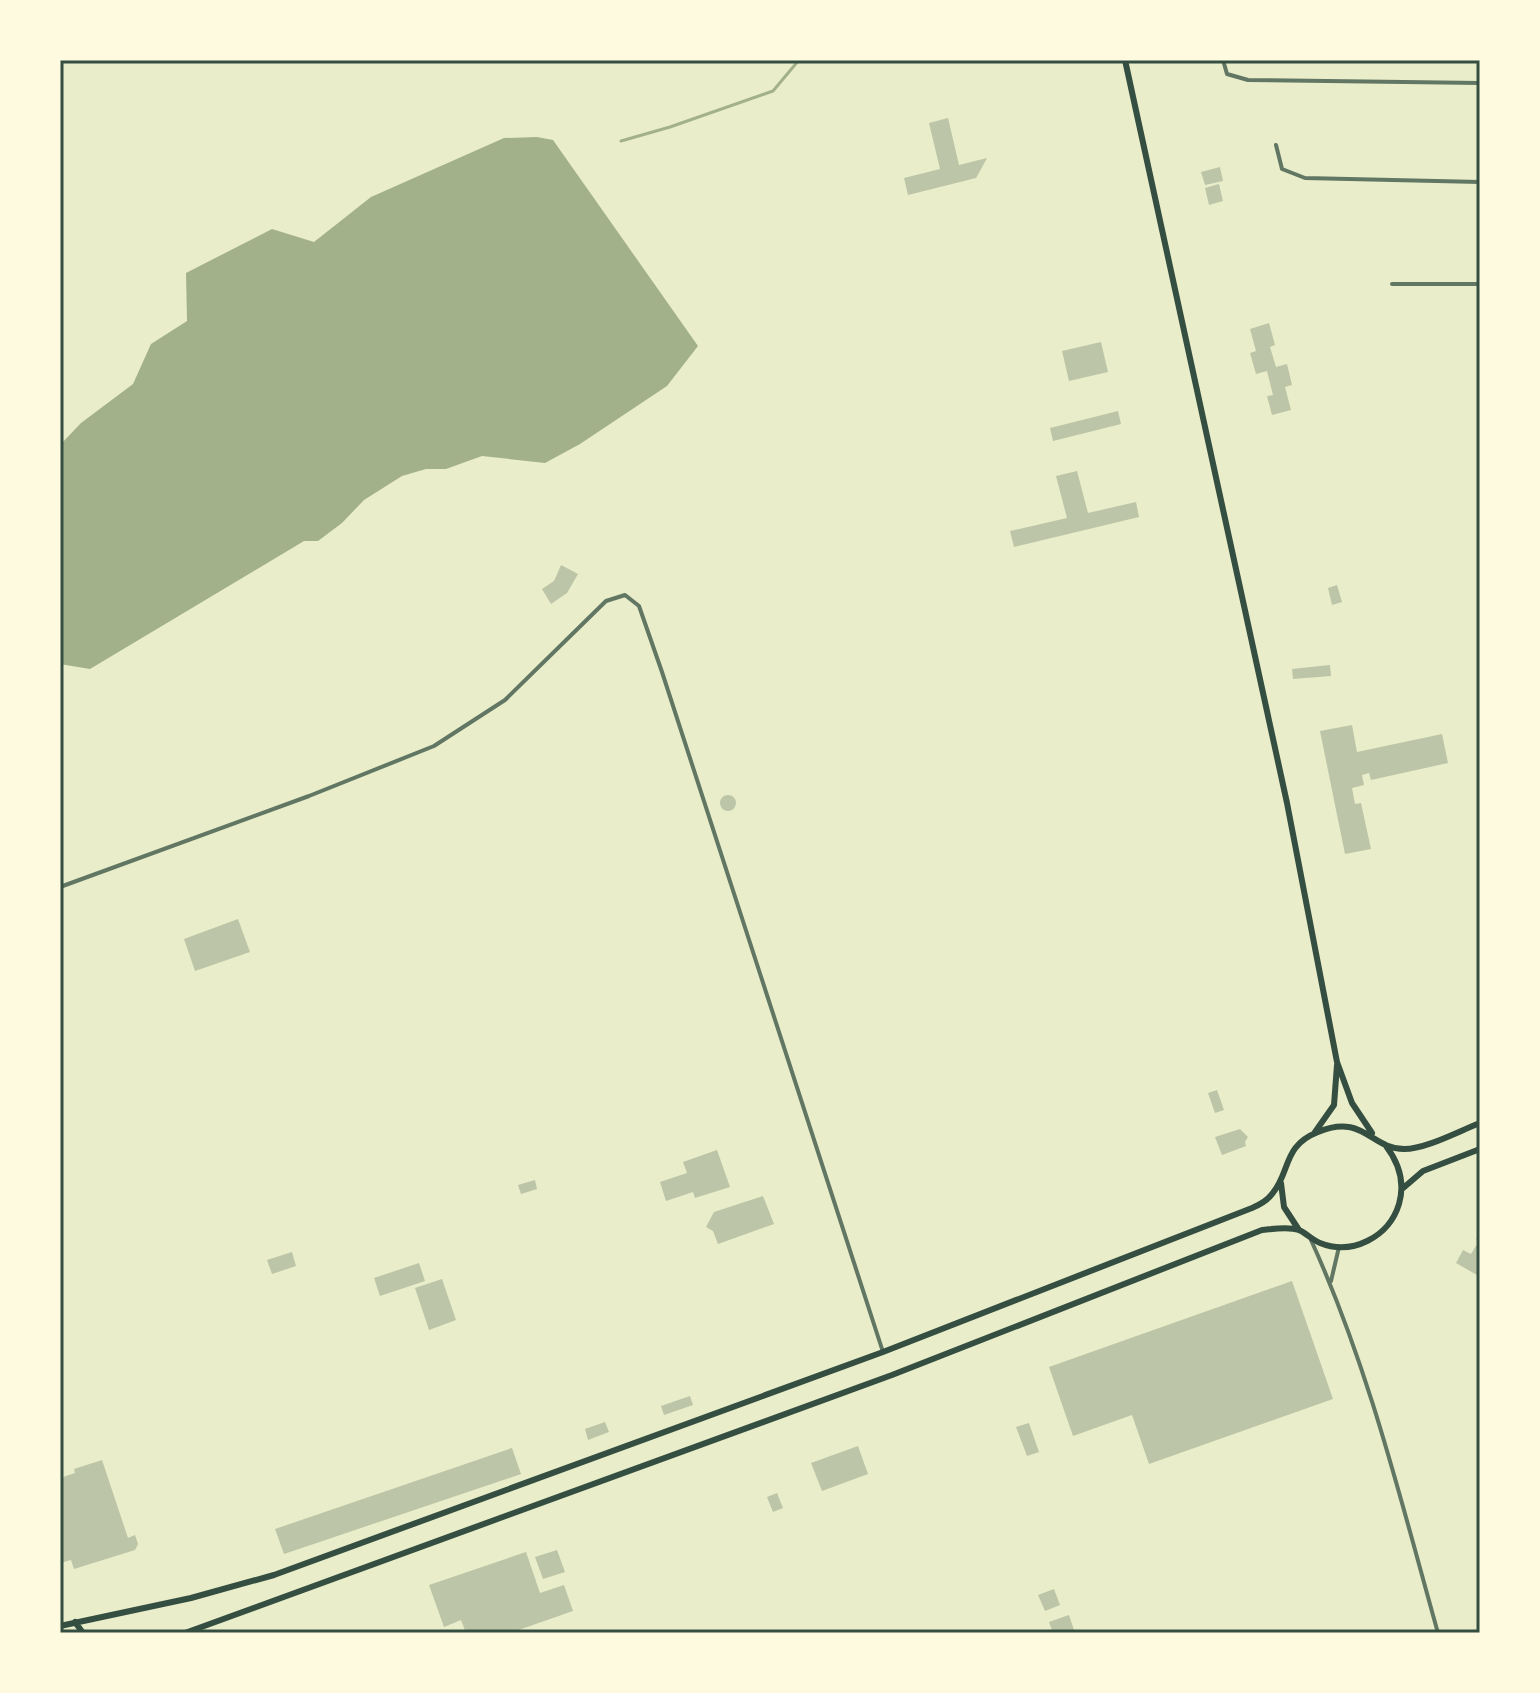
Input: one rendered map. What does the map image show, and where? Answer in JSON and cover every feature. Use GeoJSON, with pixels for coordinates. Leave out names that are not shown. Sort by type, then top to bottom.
{"type":"FeatureCollection","features":[{"type":"Feature","properties":{"kind":"main road"},"geometry":{"type":"LineString","coordinates":[[1125,60],[1284,788],[1337,1062],[1352,1103],[1375,1137]]}},
{"type":"Feature","properties":{"kind":"main road"},"geometry":{"type":"LineString","coordinates":[[60,1626],[191,1598],[274,1575],[883,1352],[1252,1208],[1272,1194],[1292,1152],[1324,1123],[1334,1105],[1337,1062]]}},
{"type":"Feature","properties":{"kind":"main road"},"geometry":{"type":"LineString","coordinates":[[1386,1146],[1415,1148],[1480,1123]]}},
{"type":"Feature","properties":{"kind":"main road"},"geometry":{"type":"LineString","coordinates":[[1281,1179],[1284,1207],[1299,1230],[1310,1239],[1339,1247],[1353,1246],[1378,1235],[1395,1214],[1402,1189],[1398,1165],[1386,1146],[1360,1129],[1344,1127],[1314,1133]]}},
{"type":"Feature","properties":{"kind":"main road"},"geometry":{"type":"LineString","coordinates":[[1402,1189],[1423,1171],[1480,1149]]}},
{"type":"Feature","properties":{"kind":"main road"},"geometry":{"type":"LineString","coordinates":[[185,1633],[892,1375],[1262,1230],[1299,1230]]}},
{"type":"Feature","properties":{"kind":"main road"},"geometry":{"type":"LineString","coordinates":[[75,1622],[83,1633]]}},
{"type":"Feature","properties":{"kind":"street"},"geometry":{"type":"LineString","coordinates":[[1223,60],[1227,74],[1248,80],[1480,83]]}},
{"type":"Feature","properties":{"kind":"street"},"geometry":{"type":"LineString","coordinates":[[1276,145],[1282,169],[1305,178],[1480,182]]}},
{"type":"Feature","properties":{"kind":"street"},"geometry":{"type":"LineString","coordinates":[[1392,284],[1480,284]]}},
{"type":"Feature","properties":{"kind":"street"},"geometry":{"type":"LineString","coordinates":[[60,887],[311,795],[434,746],[505,700],[606,601],[625,595],[639,606],[662,672],[883,1352]]}},
{"type":"Feature","properties":{"kind":"street"},"geometry":{"type":"LineString","coordinates":[[1310,1239],[1330,1283],[1383,1437],[1438,1633]]}},
{"type":"Feature","properties":{"kind":"street"},"geometry":{"type":"LineString","coordinates":[[1330,1283],[1339,1247]]}},
{"type":"Feature","properties":{"kind":"shaded area"},"geometry":{"type":"Polygon","coordinates":[[[504,138],[553,140],[698,346],[667,386],[580,444],[545,463],[482,456],[446,469],[426,469],[402,476],[364,500],[342,523],[318,541],[304,541],[90,669],[60,664],[60,445],[81,423],[133,384],[151,344],[187,321],[186,273],[272,229],[314,242],[371,197],[504,138]]]}},
{"type":"Feature","properties":{"kind":"building"},"geometry":{"type":"Polygon","coordinates":[[[948,118],[959,165],[987,158],[976,178],[908,195],[904,178],[940,169],[929,123],[948,118]]]}},
{"type":"Feature","properties":{"kind":"building"},"geometry":{"type":"Polygon","coordinates":[[[1220,167],[1223,181],[1205,185],[1201,172],[1220,167]]]}},
{"type":"Feature","properties":{"kind":"building"},"geometry":{"type":"Polygon","coordinates":[[[1219,184],[1223,201],[1209,205],[1205,188],[1219,184]]]}},
{"type":"Feature","properties":{"kind":"building"},"geometry":{"type":"Polygon","coordinates":[[[1269,323],[1275,345],[1270,347],[1276,367],[1287,364],[1292,385],[1285,387],[1291,410],[1272,415],[1267,396],[1273,395],[1267,371],[1256,374],[1250,353],[1256,351],[1250,329],[1269,323]]]}},
{"type":"Feature","properties":{"kind":"building"},"geometry":{"type":"Polygon","coordinates":[[[1101,342],[1108,372],[1069,381],[1062,351],[1101,342]]]}},
{"type":"Feature","properties":{"kind":"building"},"geometry":{"type":"Polygon","coordinates":[[[1118,411],[1121,424],[1053,441],[1050,428],[1118,411]]]}},
{"type":"Feature","properties":{"kind":"building"},"geometry":{"type":"Polygon","coordinates":[[[1077,471],[1088,513],[1136,502],[1139,517],[1014,547],[1010,531],[1067,518],[1056,476],[1077,471]]]}},
{"type":"Feature","properties":{"kind":"building"},"geometry":{"type":"Polygon","coordinates":[[[561,565],[578,574],[567,593],[551,604],[542,589],[554,581],[561,565]]]}},
{"type":"Feature","properties":{"kind":"building"},"geometry":{"type":"Polygon","coordinates":[[[1337,585],[1342,602],[1332,605],[1328,588],[1337,585]]]}},
{"type":"Feature","properties":{"kind":"building"},"geometry":{"type":"Polygon","coordinates":[[[1330,665],[1331,676],[1293,679],[1292,669],[1330,665]]]}},
{"type":"Feature","properties":{"kind":"building"},"geometry":{"type":"Polygon","coordinates":[[[1352,725],[1357,752],[1442,734],[1448,763],[1371,780],[1369,773],[1362,775],[1364,785],[1352,788],[1355,804],[1361,803],[1371,849],[1345,854],[1320,731],[1352,725]]]}},
{"type":"Feature","properties":{"kind":"building"},"geometry":{"type":"Polygon","coordinates":[[[725,795],[731,795],[736,803],[734,809],[725,811],[720,806],[720,800],[725,795]]]}},
{"type":"Feature","properties":{"kind":"building"},"geometry":{"type":"Polygon","coordinates":[[[238,919],[250,952],[195,971],[184,939],[238,919]]]}},
{"type":"Feature","properties":{"kind":"building"},"geometry":{"type":"Polygon","coordinates":[[[1217,1090],[1224,1110],[1215,1113],[1208,1093],[1217,1090]]]}},
{"type":"Feature","properties":{"kind":"building"},"geometry":{"type":"Polygon","coordinates":[[[1240,1129],[1248,1137],[1246,1146],[1222,1155],[1215,1137],[1240,1129]]]}},
{"type":"Feature","properties":{"kind":"building"},"geometry":{"type":"Polygon","coordinates":[[[717,1150],[730,1187],[695,1198],[693,1192],[666,1201],[660,1182],[687,1173],[683,1162],[717,1150]]]}},
{"type":"Feature","properties":{"kind":"building"},"geometry":{"type":"Polygon","coordinates":[[[535,1180],[537,1189],[521,1194],[518,1185],[535,1180]]]}},
{"type":"Feature","properties":{"kind":"building"},"geometry":{"type":"Polygon","coordinates":[[[763,1196],[774,1224],[718,1244],[713,1231],[706,1227],[714,1212],[763,1196]]]}},
{"type":"Feature","properties":{"kind":"building"},"geometry":{"type":"Polygon","coordinates":[[[1480,1233],[1480,1271],[1477,1275],[1456,1263],[1463,1250],[1471,1254],[1480,1233]]]}},
{"type":"Feature","properties":{"kind":"building"},"geometry":{"type":"Polygon","coordinates":[[[292,1252],[296,1266],[272,1274],[267,1260],[292,1252]]]}},
{"type":"Feature","properties":{"kind":"building"},"geometry":{"type":"Polygon","coordinates":[[[419,1263],[425,1281],[380,1296],[374,1278],[419,1263]]]}},
{"type":"Feature","properties":{"kind":"building"},"geometry":{"type":"Polygon","coordinates":[[[442,1279],[456,1320],[429,1330],[415,1288],[442,1279]]]}},
{"type":"Feature","properties":{"kind":"building"},"geometry":{"type":"Polygon","coordinates":[[[1292,1281],[1333,1399],[1149,1464],[1132,1415],[1073,1436],[1049,1367],[1292,1281]]]}},
{"type":"Feature","properties":{"kind":"building"},"geometry":{"type":"Polygon","coordinates":[[[690,1396],[693,1405],[664,1415],[661,1406],[690,1396]]]}},
{"type":"Feature","properties":{"kind":"building"},"geometry":{"type":"Polygon","coordinates":[[[605,1422],[609,1432],[588,1440],[585,1429],[605,1422]]]}},
{"type":"Feature","properties":{"kind":"building"},"geometry":{"type":"Polygon","coordinates":[[[1029,1423],[1039,1452],[1027,1456],[1016,1427],[1029,1423]]]}},
{"type":"Feature","properties":{"kind":"building"},"geometry":{"type":"Polygon","coordinates":[[[858,1446],[868,1474],[822,1491],[811,1463],[858,1446]]]}},
{"type":"Feature","properties":{"kind":"building"},"geometry":{"type":"Polygon","coordinates":[[[512,1448],[521,1474],[284,1554],[275,1529],[512,1448]]]}},
{"type":"Feature","properties":{"kind":"building"},"geometry":{"type":"Polygon","coordinates":[[[102,1460],[128,1538],[135,1535],[138,1544],[135,1550],[74,1569],[71,1560],[60,1563],[60,1478],[75,1473],[74,1469],[102,1460]]]}},
{"type":"Feature","properties":{"kind":"building"},"geometry":{"type":"Polygon","coordinates":[[[777,1493],[783,1508],[773,1512],[767,1497],[777,1493]]]}},
{"type":"Feature","properties":{"kind":"building"},"geometry":{"type":"Polygon","coordinates":[[[557,1550],[565,1572],[543,1579],[535,1557],[557,1550]]]}},
{"type":"Feature","properties":{"kind":"building"},"geometry":{"type":"Polygon","coordinates":[[[526,1552],[540,1593],[564,1585],[573,1611],[510,1633],[466,1633],[461,1620],[444,1627],[429,1585],[526,1552]]]}},
{"type":"Feature","properties":{"kind":"building"},"geometry":{"type":"Polygon","coordinates":[[[1054,1589],[1060,1605],[1045,1611],[1038,1595],[1054,1589]]]}},
{"type":"Feature","properties":{"kind":"building"},"geometry":{"type":"Polygon","coordinates":[[[1069,1615],[1075,1633],[1053,1633],[1049,1622],[1069,1615]]]}},
{"type":"Feature","properties":{"kind":"waterway"},"geometry":{"type":"LineString","coordinates":[[621,141],[773,91],[799,60]]}}]}
